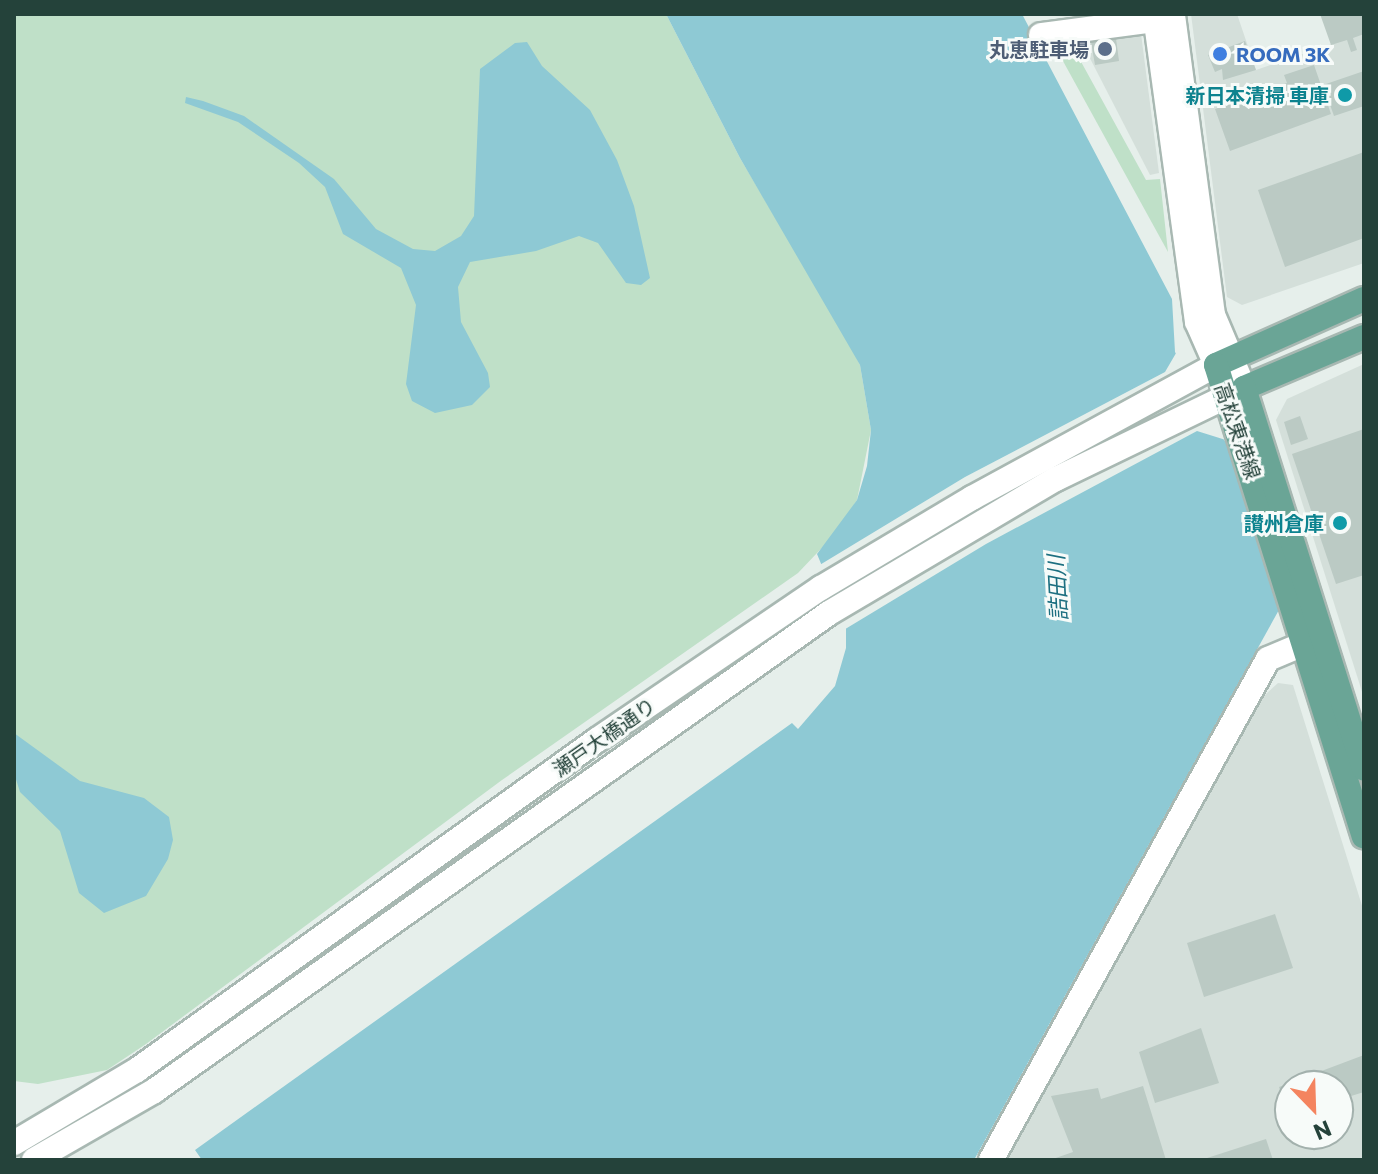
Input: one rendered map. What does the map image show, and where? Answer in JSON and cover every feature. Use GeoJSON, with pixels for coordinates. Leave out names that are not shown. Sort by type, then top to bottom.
{"type":"FeatureCollection","features":[{"type":"Feature","properties":{"kind":"main road","name":"高松東港線"},"geometry":{"type":"LineString","coordinates":[[1216,365],[1364,299]]}},
{"type":"Feature","properties":{"kind":"main road","name":"高松東港線"},"geometry":{"type":"LineString","coordinates":[[1364,337],[1228,394],[1314,640],[1364,769]]}},
{"type":"Feature","properties":{"kind":"main road","name":"高松東港線"},"geometry":{"type":"LineString","coordinates":[[1314,640],[1364,836]]}},
{"type":"Feature","properties":{"kind":"street"},"geometry":{"type":"LineString","coordinates":[[1041,35],[1164,16],[1213,315],[1216,365],[1228,394]]}},
{"type":"Feature","properties":{"kind":"street","name":"瀬戸大橋通り"},"geometry":{"type":"LineString","coordinates":[[14,1143],[197,1028],[597,740],[821,588],[972,498],[1216,365]]}},
{"type":"Feature","properties":{"kind":"street","name":"瀬戸大橋通り"},"geometry":{"type":"LineString","coordinates":[[34,1160],[189,1067],[829,613],[1056,479],[1228,394]]}},
{"type":"Feature","properties":{"kind":"street"},"geometry":{"type":"LineString","coordinates":[[991,1160],[1268,659],[1314,640]]}},
{"type":"Feature","properties":{"kind":"shaded area"},"geometry":{"type":"Polygon","coordinates":[[[1191,14],[1237,14],[1256,70],[1364,33],[1364,263],[1242,305],[1227,297],[1191,14]]]}},
{"type":"Feature","properties":{"kind":"shaded area"},"geometry":{"type":"Polygon","coordinates":[[[1140,26],[1159,173],[1150,175],[1078,35],[1140,26]]]}},
{"type":"Feature","properties":{"kind":"shaded area"},"geometry":{"type":"Polygon","coordinates":[[[1364,364],[1364,698],[1276,420],[1287,399],[1364,364]]]}},
{"type":"Feature","properties":{"kind":"shaded area"},"geometry":{"type":"Polygon","coordinates":[[[1278,683],[1293,685],[1364,912],[1364,1160],[1004,1160],[1254,705],[1278,683]]]}},
{"type":"Feature","properties":{"kind":"green space"},"geometry":{"type":"Polygon","coordinates":[[[14,14],[666,14],[740,158],[850,344],[860,365],[871,430],[857,500],[836,533],[798,573],[502,780],[146,1044],[107,1070],[38,1084],[14,1081],[14,14]]]}},
{"type":"Feature","properties":{"kind":"green space"},"geometry":{"type":"Polygon","coordinates":[[[1068,38],[1146,180],[1160,179],[1168,252],[1058,52],[1059,42],[1068,38]]]}},
{"type":"Feature","properties":{"kind":"water","name":"詰田川"},"geometry":{"type":"Polygon","coordinates":[[[666,14],[1022,14],[1172,299],[1175,352],[1227,445],[1280,608],[974,1160],[202,1160],[195,1150],[792,723],[798,729],[835,686],[846,648],[846,624],[817,554],[857,500],[867,466],[871,430],[860,365],[740,158],[666,14]]]}},
{"type":"Feature","properties":{"kind":"water"},"geometry":{"type":"Polygon","coordinates":[[[527,42],[542,66],[590,110],[617,160],[634,206],[650,278],[641,285],[626,283],[598,243],[579,236],[536,251],[470,262],[458,287],[461,322],[488,373],[490,387],[472,405],[435,413],[412,401],[406,384],[416,305],[401,268],[343,234],[325,187],[299,163],[238,122],[185,103],[186,97],[244,116],[334,179],[376,229],[413,249],[435,251],[461,236],[474,216],[480,69],[515,43],[527,42]]]}},
{"type":"Feature","properties":{"kind":"water"},"geometry":{"type":"Polygon","coordinates":[[[14,733],[80,781],[144,798],[169,817],[173,840],[168,859],[146,896],[104,913],[79,893],[60,831],[20,792],[14,773],[14,733]]]}},
{"type":"Feature","properties":{"kind":"pier"},"geometry":{"type":"Polygon","coordinates":[[[1179,348],[1229,441],[1197,431],[986,544],[842,631],[818,566],[965,477],[1165,372],[1179,348]]]}},
{"type":"Feature","properties":{"kind":"building"},"geometry":{"type":"Polygon","coordinates":[[[1320,14],[1364,14],[1364,34],[1353,38],[1357,50],[1351,52],[1347,40],[1331,45],[1320,14]]]}},
{"type":"Feature","properties":{"kind":"building","name":"丸恵駐車場"},"geometry":{"type":"Polygon","coordinates":[[[1115,31],[1119,61],[1095,65],[1090,36],[1115,31]]]}},
{"type":"Feature","properties":{"kind":"building"},"geometry":{"type":"Polygon","coordinates":[[[1245,41],[1256,70],[1223,80],[1222,69],[1215,72],[1208,55],[1245,41]]]}},
{"type":"Feature","properties":{"kind":"building"},"geometry":{"type":"Polygon","coordinates":[[[1314,65],[1331,114],[1230,151],[1215,109],[1287,83],[1284,75],[1314,65]]]}},
{"type":"Feature","properties":{"kind":"building","name":"新日本清掃 車庫"},"geometry":{"type":"Polygon","coordinates":[[[1364,71],[1364,106],[1334,116],[1323,85],[1364,71]]]}},
{"type":"Feature","properties":{"kind":"building"},"geometry":{"type":"Polygon","coordinates":[[[1364,152],[1364,238],[1285,267],[1258,190],[1364,152]]]}},
{"type":"Feature","properties":{"kind":"building"},"geometry":{"type":"Polygon","coordinates":[[[1300,416],[1308,439],[1291,445],[1284,422],[1300,416]]]}},
{"type":"Feature","properties":{"kind":"building","name":"讃州倉庫"},"geometry":{"type":"Polygon","coordinates":[[[1364,429],[1364,575],[1336,584],[1292,454],[1364,429]]]}},
{"type":"Feature","properties":{"kind":"building"},"geometry":{"type":"Polygon","coordinates":[[[1275,914],[1293,968],[1204,997],[1187,943],[1275,914]]]}},
{"type":"Feature","properties":{"kind":"building"},"geometry":{"type":"Polygon","coordinates":[[[1201,1028],[1219,1083],[1155,1103],[1139,1052],[1201,1028]]]}},
{"type":"Feature","properties":{"kind":"building"},"geometry":{"type":"Polygon","coordinates":[[[1364,1055],[1364,1092],[1354,1095],[1354,1070],[1324,1070],[1364,1055]]]}},
{"type":"Feature","properties":{"kind":"building"},"geometry":{"type":"Polygon","coordinates":[[[1143,1086],[1166,1160],[1050,1160],[1073,1152],[1051,1096],[1098,1088],[1101,1099],[1143,1086]]]}},
{"type":"Feature","properties":{"kind":"building"},"geometry":{"type":"Polygon","coordinates":[[[1266,1139],[1273,1160],[1204,1160],[1204,1159],[1266,1139]]]}},
{"type":"Feature","properties":{"kind":"place","name":"丸恵駐車場"},"geometry":{"type":"Point","coordinates":[1105,49]}},
{"type":"Feature","properties":{"kind":"place","name":"ROOM 3K"},"geometry":{"type":"Point","coordinates":[1220,54]}},
{"type":"Feature","properties":{"kind":"place","name":"新日本清掃 車庫"},"geometry":{"type":"Point","coordinates":[1345,95]}},
{"type":"Feature","properties":{"kind":"place","name":"讃州倉庫"},"geometry":{"type":"Point","coordinates":[1340,523]}}]}
